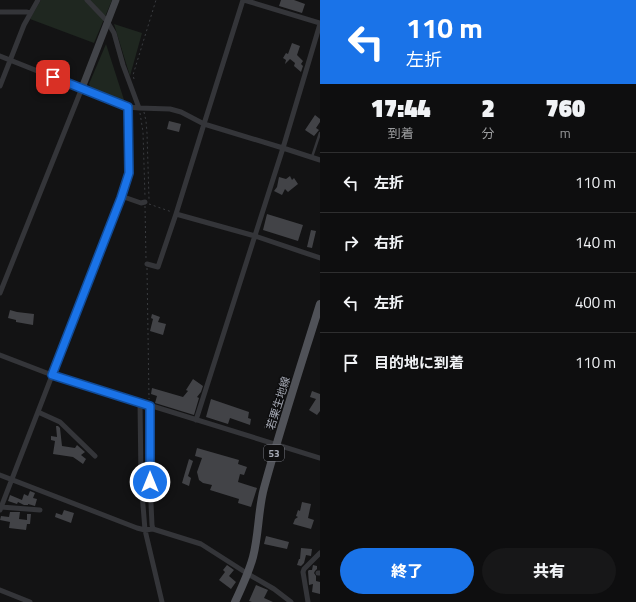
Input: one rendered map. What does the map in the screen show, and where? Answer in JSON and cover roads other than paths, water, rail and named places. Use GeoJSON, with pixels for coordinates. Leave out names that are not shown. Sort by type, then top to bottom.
{"type":"FeatureCollection","features":[{"type":"Feature","properties":{"kind":"main road","name":"若栗生地線"},"geometry":{"type":"LineString","coordinates":[[235,602],[248,574],[253,557],[258,535],[261,503],[276,444],[318,316],[320,304]]}},
{"type":"Feature","properties":{"kind":"street"},"geometry":{"type":"LineString","coordinates":[[0,86],[24,25],[38,0]]}},
{"type":"Feature","properties":{"kind":"street"},"geometry":{"type":"LineString","coordinates":[[87,0],[107,21],[114,33],[141,108]]}},
{"type":"Feature","properties":{"kind":"street"},"geometry":{"type":"LineString","coordinates":[[0,293],[116,0]]}},
{"type":"Feature","properties":{"kind":"street"},"geometry":{"type":"LineString","coordinates":[[146,264],[158,267],[243,0],[320,24],[283,148],[196,420]]}},
{"type":"Feature","properties":{"kind":"street"},"geometry":{"type":"LineString","coordinates":[[0,12],[30,13]]}},
{"type":"Feature","properties":{"kind":"street"},"geometry":{"type":"LineString","coordinates":[[0,56],[128,107],[170,109],[181,112],[204,124],[320,160]]}},
{"type":"Feature","properties":{"kind":"street"},"geometry":{"type":"LineString","coordinates":[[40,510],[1,508],[129,173],[128,107]]}},
{"type":"Feature","properties":{"kind":"street"},"geometry":{"type":"LineString","coordinates":[[121,196],[141,203],[145,202]]}},
{"type":"Feature","properties":{"kind":"street"},"geometry":{"type":"LineString","coordinates":[[176,214],[255,236],[320,258]]}},
{"type":"Feature","properties":{"kind":"street"},"geometry":{"type":"LineString","coordinates":[[0,355],[52,375],[320,458]]}},
{"type":"Feature","properties":{"kind":"street"},"geometry":{"type":"LineString","coordinates":[[140,402],[141,480],[144,530],[162,602]]}},
{"type":"Feature","properties":{"kind":"street"},"geometry":{"type":"LineString","coordinates":[[150,406],[150,482],[153,530]]}},
{"type":"Feature","properties":{"kind":"street"},"geometry":{"type":"LineString","coordinates":[[38,412],[60,422],[96,456]]}},
{"type":"Feature","properties":{"kind":"street"},"geometry":{"type":"LineString","coordinates":[[0,475],[137,528],[153,530],[201,544],[274,589],[291,602]]}},
{"type":"Feature","properties":{"kind":"street"},"geometry":{"type":"LineString","coordinates":[[308,602],[303,572],[304,569],[320,554]]}},
{"type":"Feature","properties":{"kind":"street"},"geometry":{"type":"LineString","coordinates":[[0,590],[30,602]]}},
{"type":"Feature","properties":{"kind":"lane"},"geometry":{"type":"LineString","coordinates":[[312,157],[320,132]]}}]}
